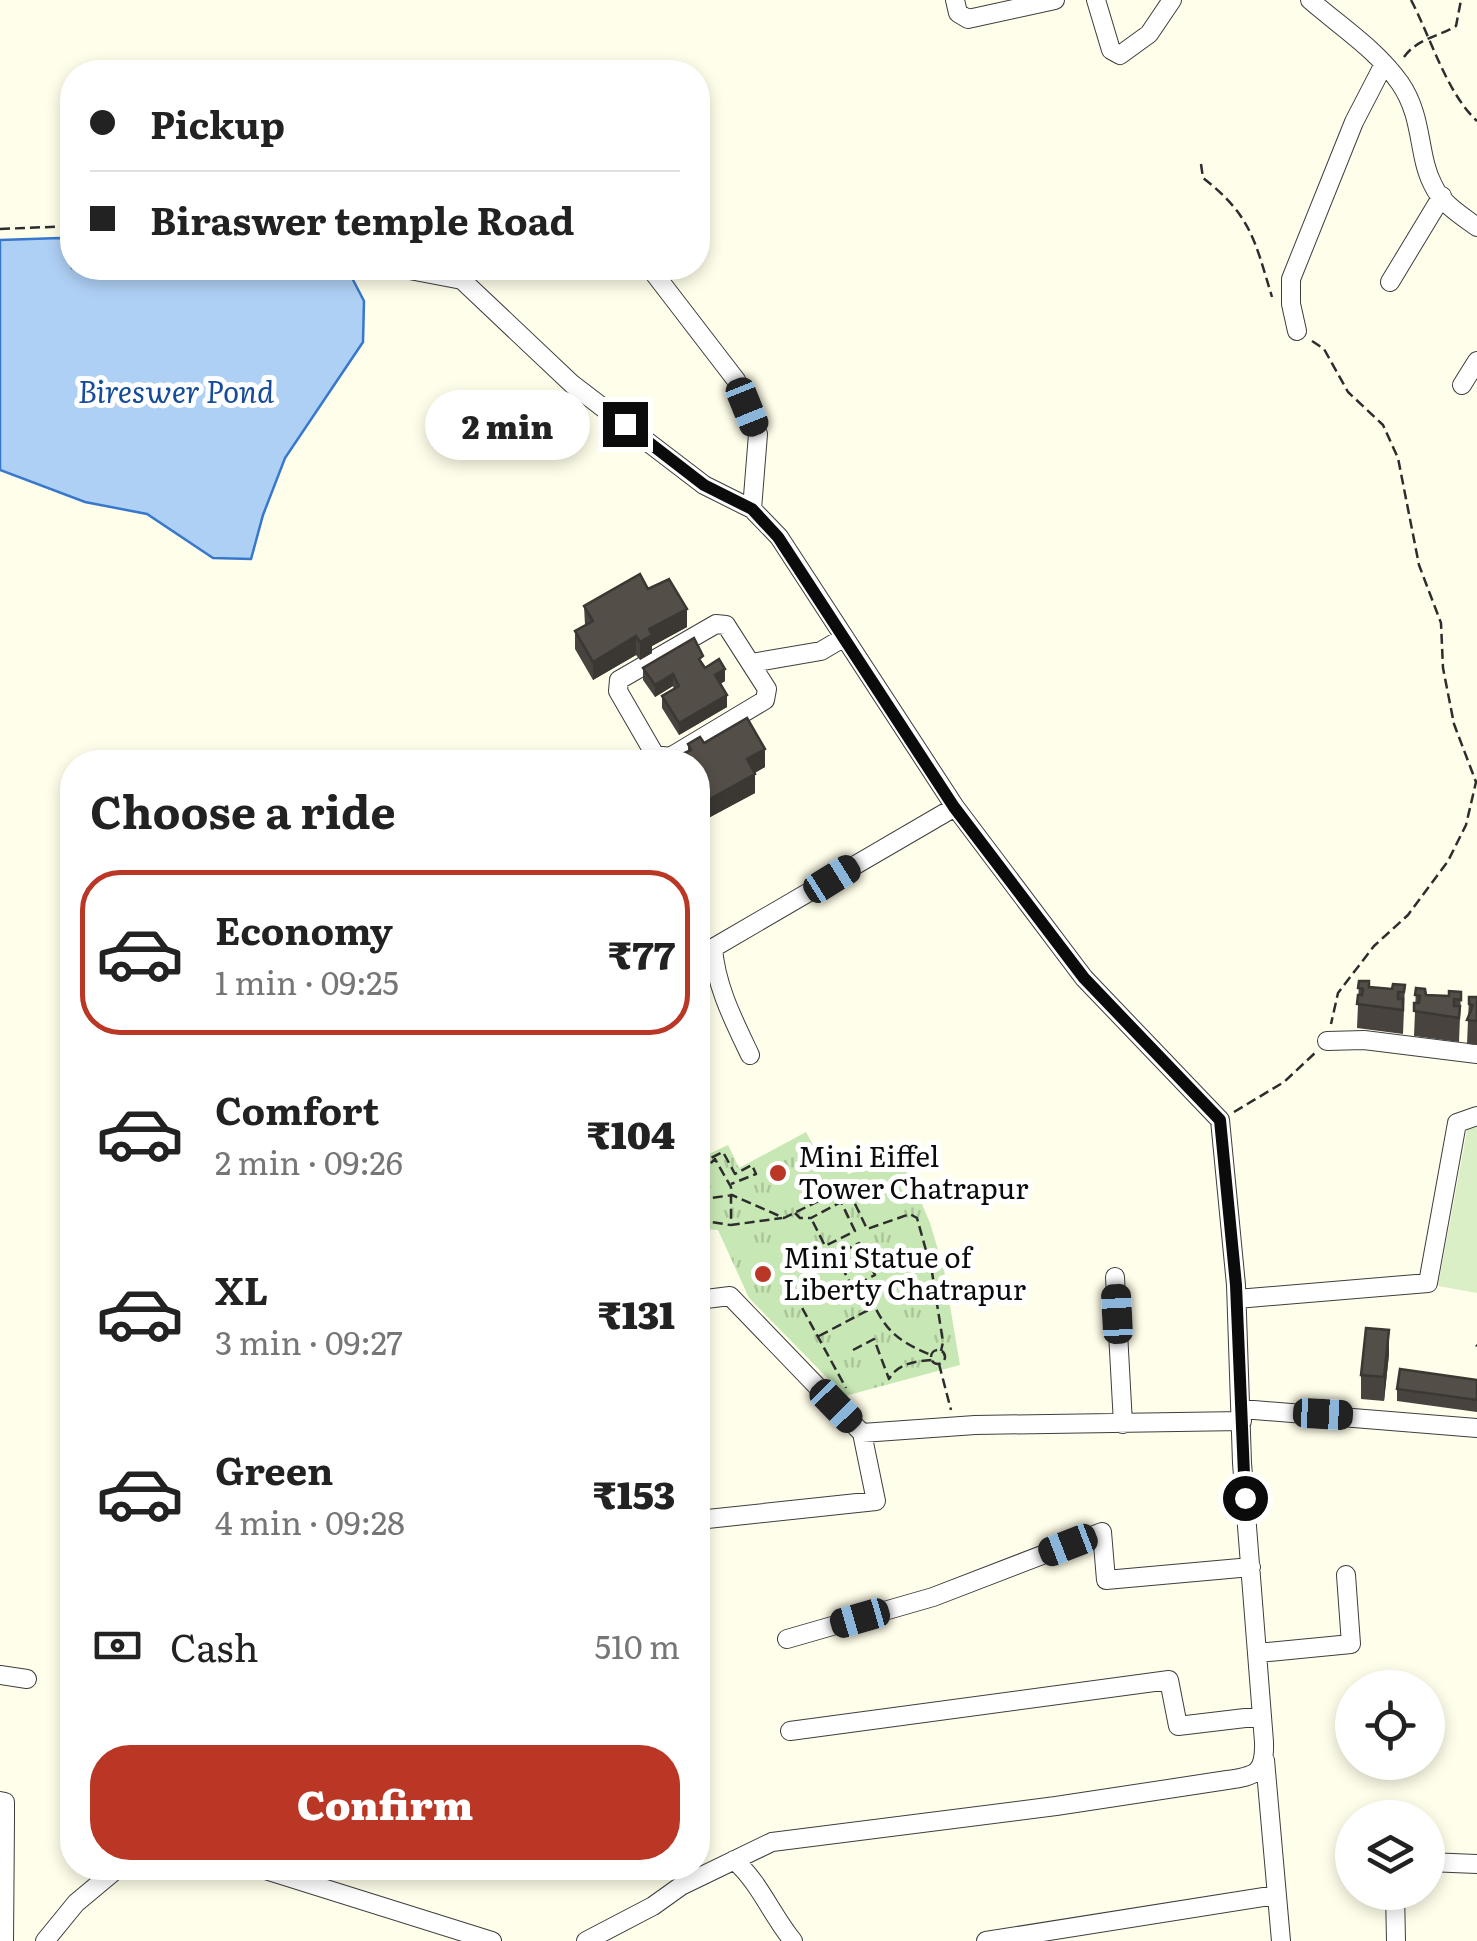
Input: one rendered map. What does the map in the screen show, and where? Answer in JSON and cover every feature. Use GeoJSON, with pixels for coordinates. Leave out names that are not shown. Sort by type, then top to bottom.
{"type":"FeatureCollection","features":[{"type":"Feature","properties":{"kind":"street"},"geometry":{"type":"LineString","coordinates":[[955,0],[958,13],[968,18],[1055,0]]}},
{"type":"Feature","properties":{"kind":"street"},"geometry":{"type":"LineString","coordinates":[[1096,0],[1112,50],[1120,55],[1149,34],[1172,0]]}},
{"type":"Feature","properties":{"kind":"street"},"geometry":{"type":"LineString","coordinates":[[1310,0],[1389,70],[1416,114],[1433,186],[1477,228]]}},
{"type":"Feature","properties":{"kind":"street"},"geometry":{"type":"LineString","coordinates":[[1297,330],[1291,279],[1354,122],[1389,70]]}},
{"type":"Feature","properties":{"kind":"street"},"geometry":{"type":"LineString","coordinates":[[1390,282],[1442,196]]}},
{"type":"Feature","properties":{"kind":"street"},"geometry":{"type":"LineString","coordinates":[[462,280],[572,384],[704,485],[752,509],[778,537],[954,807],[1084,978],[1220,1120],[1237,1298],[1251,1567],[1280,1941]]}},
{"type":"Feature","properties":{"kind":"street"},"geometry":{"type":"LineString","coordinates":[[659,280],[736,380],[758,434],[752,509]]}},
{"type":"Feature","properties":{"kind":"street"},"geometry":{"type":"LineString","coordinates":[[1462,385],[1477,361]]}},
{"type":"Feature","properties":{"kind":"street"},"geometry":{"type":"LineString","coordinates":[[652,750],[618,691],[619,680],[716,624],[726,625],[767,689],[765,700],[682,750]]}},
{"type":"Feature","properties":{"kind":"street"},"geometry":{"type":"LineString","coordinates":[[751,664],[821,650],[843,638]]}},
{"type":"Feature","properties":{"kind":"street"},"geometry":{"type":"LineString","coordinates":[[750,1055],[725,1001],[714,964],[714,948],[954,807]]}},
{"type":"Feature","properties":{"kind":"street"},"geometry":{"type":"LineString","coordinates":[[1327,1041],[1364,1040],[1477,1054]]}},
{"type":"Feature","properties":{"kind":"street"},"geometry":{"type":"LineString","coordinates":[[1237,1298],[1428,1282],[1458,1123],[1477,1116]]}},
{"type":"Feature","properties":{"kind":"street"},"geometry":{"type":"LineString","coordinates":[[1115,1277],[1123,1424]]}},
{"type":"Feature","properties":{"kind":"street"},"geometry":{"type":"LineString","coordinates":[[710,1298],[730,1296],[862,1433],[876,1501],[710,1519]]}},
{"type":"Feature","properties":{"kind":"street"},"geometry":{"type":"LineString","coordinates":[[862,1433],[954,1426],[1123,1424],[1242,1415],[1477,1428]]}},
{"type":"Feature","properties":{"kind":"street"},"geometry":{"type":"LineString","coordinates":[[788,1639],[933,1598],[1102,1532],[1106,1580],[1251,1567]]}},
{"type":"Feature","properties":{"kind":"street"},"geometry":{"type":"LineString","coordinates":[[1258,1653],[1351,1644],[1346,1574]]}},
{"type":"Feature","properties":{"kind":"street"},"geometry":{"type":"LineString","coordinates":[[0,1674],[28,1678]]}},
{"type":"Feature","properties":{"kind":"street"},"geometry":{"type":"LineString","coordinates":[[790,1730],[1170,1680],[1178,1726],[1262,1716]]}},
{"type":"Feature","properties":{"kind":"street"},"geometry":{"type":"LineString","coordinates":[[710,1872],[772,1842],[798,1836],[1056,1806],[1250,1777],[1265,1760]]}},
{"type":"Feature","properties":{"kind":"street"},"geometry":{"type":"LineString","coordinates":[[0,1802],[5,1802],[6,1818],[4,1941]]}},
{"type":"Feature","properties":{"kind":"street"},"geometry":{"type":"LineString","coordinates":[[734,1860],[754,1878],[793,1941]]}},
{"type":"Feature","properties":{"kind":"street"},"geometry":{"type":"LineString","coordinates":[[1445,1863],[1477,1864]]}},
{"type":"Feature","properties":{"kind":"street"},"geometry":{"type":"LineString","coordinates":[[46,1941],[76,1903],[104,1880]]}},
{"type":"Feature","properties":{"kind":"street"},"geometry":{"type":"LineString","coordinates":[[296,1880],[492,1941]]}},
{"type":"Feature","properties":{"kind":"street"},"geometry":{"type":"LineString","coordinates":[[586,1941],[692,1880]]}},
{"type":"Feature","properties":{"kind":"street"},"geometry":{"type":"LineString","coordinates":[[986,1941],[1276,1895]]}},
{"type":"Feature","properties":{"kind":"street"},"geometry":{"type":"LineString","coordinates":[[1395,1910],[1396,1941]]}},
{"type":"Feature","properties":{"kind":"path"},"geometry":{"type":"LineString","coordinates":[[1411,0],[1450,88],[1477,122]]}},
{"type":"Feature","properties":{"kind":"path"},"geometry":{"type":"LineString","coordinates":[[1389,70],[1419,40],[1456,26],[1461,0]]}},
{"type":"Feature","properties":{"kind":"path"},"geometry":{"type":"LineString","coordinates":[[1200,164],[1204,178],[1233,201],[1252,233],[1273,300]]}},
{"type":"Feature","properties":{"kind":"path"},"geometry":{"type":"LineString","coordinates":[[0,228],[60,226]]}},
{"type":"Feature","properties":{"kind":"path"},"geometry":{"type":"LineString","coordinates":[[1220,1120],[1284,1082],[1327,1041],[1338,993],[1374,946],[1408,915],[1448,861],[1466,825],[1476,782],[1454,724],[1443,668],[1441,623],[1419,565],[1398,458],[1382,426],[1348,392],[1324,349],[1297,330]]}},
{"type":"Feature","properties":{"kind":"path"},"geometry":{"type":"LineString","coordinates":[[710,1158],[723,1152],[735,1174],[752,1165],[756,1174],[730,1185]]}},
{"type":"Feature","properties":{"kind":"path"},"geometry":{"type":"LineString","coordinates":[[710,1164],[715,1159],[730,1185],[731,1225]]}},
{"type":"Feature","properties":{"kind":"path"},"geometry":{"type":"LineString","coordinates":[[710,1222],[731,1225],[784,1218],[846,1187],[867,1229],[910,1214],[916,1218],[932,1272],[943,1342],[944,1359],[939,1364]]}},
{"type":"Feature","properties":{"kind":"path"},"geometry":{"type":"LineString","coordinates":[[710,1199],[732,1196],[784,1218]]}},
{"type":"Feature","properties":{"kind":"path"},"geometry":{"type":"LineString","coordinates":[[794,1212],[800,1218],[810,1218],[840,1202],[855,1230],[826,1246],[810,1218]]}},
{"type":"Feature","properties":{"kind":"path"},"geometry":{"type":"LineString","coordinates":[[840,1238],[846,1250]]}},
{"type":"Feature","properties":{"kind":"path"},"geometry":{"type":"LineString","coordinates":[[859,1243],[875,1275],[863,1281],[852,1287],[836,1255],[859,1243]]}},
{"type":"Feature","properties":{"kind":"path"},"geometry":{"type":"LineString","coordinates":[[863,1281],[895,1338],[939,1364],[948,1387],[954,1426]]}},
{"type":"Feature","properties":{"kind":"path"},"geometry":{"type":"LineString","coordinates":[[795,1295],[846,1388]]}},
{"type":"Feature","properties":{"kind":"path"},"geometry":{"type":"LineString","coordinates":[[818,1336],[875,1307]]}},
{"type":"Feature","properties":{"kind":"path"},"geometry":{"type":"LineString","coordinates":[[853,1350],[874,1339],[889,1380],[892,1372],[941,1351]]}},
{"type":"Feature","properties":{"kind":"green space"},"geometry":{"type":"Polygon","coordinates":[[[1469,1120],[1477,1121],[1477,1293],[1438,1286],[1469,1120]]]}},
{"type":"Feature","properties":{"kind":"green space"},"geometry":{"type":"Polygon","coordinates":[[[806,1132],[819,1156],[836,1149],[848,1174],[902,1157],[930,1223],[944,1270],[960,1365],[845,1396],[749,1298],[718,1230],[710,1230],[710,1153],[728,1145],[739,1168],[806,1132]]]}},
{"type":"Feature","properties":{"kind":"water","name":"Bireswer Pond"},"geometry":{"type":"Polygon","coordinates":[[[60,238],[60,280],[353,280],[364,301],[363,342],[285,458],[251,559],[213,558],[147,514],[85,502],[0,470],[0,240],[60,238]]]}},
{"type":"Feature","properties":{"kind":"building"},"geometry":{"type":"Polygon","coordinates":[[[640,574],[648,589],[669,579],[687,609],[649,629],[652,635],[640,642],[636,636],[593,662],[575,631],[593,621],[584,606],[640,574]]]}},
{"type":"Feature","properties":{"kind":"building"},"geometry":{"type":"Polygon","coordinates":[[[694,638],[705,668],[719,659],[725,669],[715,675],[727,695],[679,723],[662,696],[679,686],[673,674],[655,685],[643,668],[694,638]]]}},
{"type":"Feature","properties":{"kind":"building"},"geometry":{"type":"Polygon","coordinates":[[[747,718],[765,749],[747,759],[755,774],[710,799],[710,750],[691,750],[688,744],[700,737],[704,743],[747,718]]]}},
{"type":"Feature","properties":{"kind":"building"},"geometry":{"type":"Polygon","coordinates":[[[1359,981],[1369,981],[1369,987],[1392,989],[1393,984],[1405,985],[1404,992],[1398,992],[1403,1010],[1357,1004],[1363,989],[1358,988],[1359,981]]]}},
{"type":"Feature","properties":{"kind":"building"},"geometry":{"type":"Polygon","coordinates":[[[1416,988],[1425,989],[1426,995],[1461,992],[1461,1000],[1454,999],[1454,1006],[1460,1006],[1459,1018],[1414,1011],[1420,996],[1415,995],[1416,988]]]}},
{"type":"Feature","properties":{"kind":"building"},"geometry":{"type":"Polygon","coordinates":[[[1469,997],[1477,997],[1477,1021],[1467,1020],[1473,1005],[1469,1004],[1469,997]]]}},
{"type":"Feature","properties":{"kind":"building"},"geometry":{"type":"Polygon","coordinates":[[[1366,1328],[1389,1330],[1384,1377],[1361,1375],[1366,1328]]]}},
{"type":"Feature","properties":{"kind":"building"},"geometry":{"type":"Polygon","coordinates":[[[1400,1369],[1477,1380],[1477,1400],[1397,1389],[1400,1369]]]}},
{"type":"Feature","properties":{"kind":"place","name":"Mini Eiffel Tower Chatrapur"},"geometry":{"type":"Point","coordinates":[778,1173]}},
{"type":"Feature","properties":{"kind":"place","name":"Mini Statue of Liberty Chatrapur"},"geometry":{"type":"Point","coordinates":[763,1274]}},
{"type":"Feature","properties":{"kind":"route"},"geometry":{"type":"LineString","coordinates":[[625,424],[704,485],[752,509],[778,537],[954,807],[1084,978],[1220,1120],[1239,1326],[1245,1498]]}}]}
